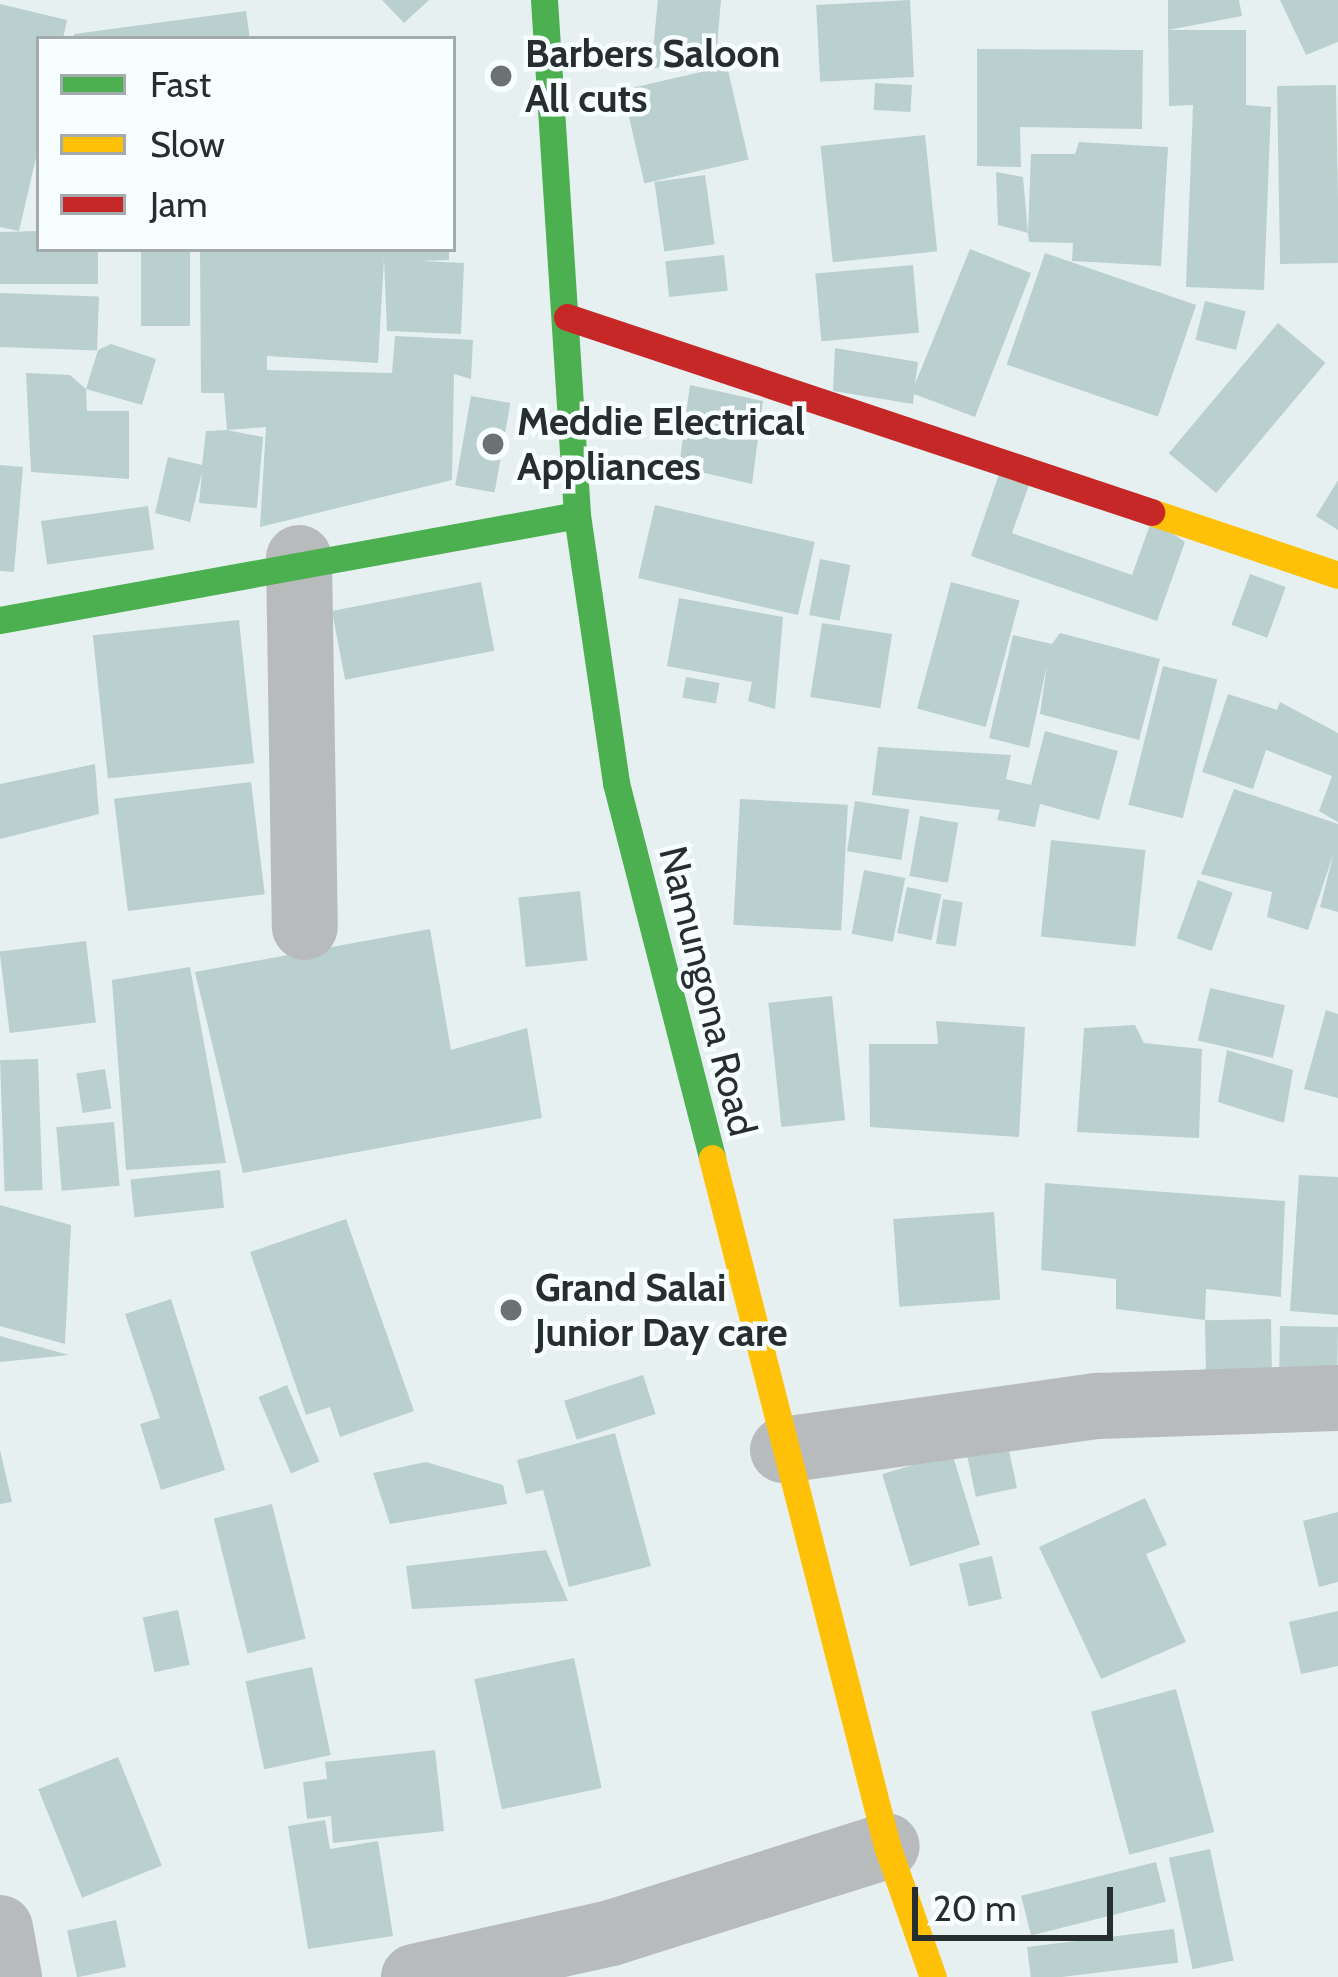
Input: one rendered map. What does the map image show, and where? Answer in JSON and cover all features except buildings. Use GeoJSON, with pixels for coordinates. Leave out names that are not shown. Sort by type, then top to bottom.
{"type":"FeatureCollection","features":[{"type":"Feature","properties":{"kind":"street","name":"Namungona Road"},"geometry":{"type":"LineString","coordinates":[[544,0],[577,515],[616,783],[887,1846],[933,1977]]}},
{"type":"Feature","properties":{"kind":"street"},"geometry":{"type":"LineString","coordinates":[[567,317],[1338,575]]}},
{"type":"Feature","properties":{"kind":"street"},"geometry":{"type":"LineString","coordinates":[[0,620],[298,558],[577,515]]}},
{"type":"Feature","properties":{"kind":"street"},"geometry":{"type":"LineString","coordinates":[[298,558],[305,927]]}},
{"type":"Feature","properties":{"kind":"street"},"geometry":{"type":"LineString","coordinates":[[783,1450],[1098,1406],[1338,1398]]}},
{"type":"Feature","properties":{"kind":"street"},"geometry":{"type":"LineString","coordinates":[[414,1977],[611,1933],[887,1846]]}},
{"type":"Feature","properties":{"kind":"street"},"geometry":{"type":"LineString","coordinates":[[0,1928],[9,1977]]}},
{"type":"Feature","properties":{"kind":"traffic: fast"},"geometry":{"type":"LineString","coordinates":[[544,0],[577,515],[616,783],[712,1158]]}},
{"type":"Feature","properties":{"kind":"traffic: fast"},"geometry":{"type":"LineString","coordinates":[[0,620],[577,515]]}},
{"type":"Feature","properties":{"kind":"traffic: slow"},"geometry":{"type":"LineString","coordinates":[[1151,512],[1338,575]]}},
{"type":"Feature","properties":{"kind":"traffic: slow"},"geometry":{"type":"LineString","coordinates":[[712,1158],[887,1846],[933,1977]]}},
{"type":"Feature","properties":{"kind":"traffic: jam"},"geometry":{"type":"LineString","coordinates":[[567,317],[1151,512]]}},
{"type":"Feature","properties":{"kind":"place","name":"Barbers Saloon All cuts"},"geometry":{"type":"Point","coordinates":[501,76]}},
{"type":"Feature","properties":{"kind":"place","name":"Meddie Electrical Appliances"},"geometry":{"type":"Point","coordinates":[493,444]}},
{"type":"Feature","properties":{"kind":"place","name":"Grand Salai Junior Day care"},"geometry":{"type":"Point","coordinates":[511,1310]}}]}
